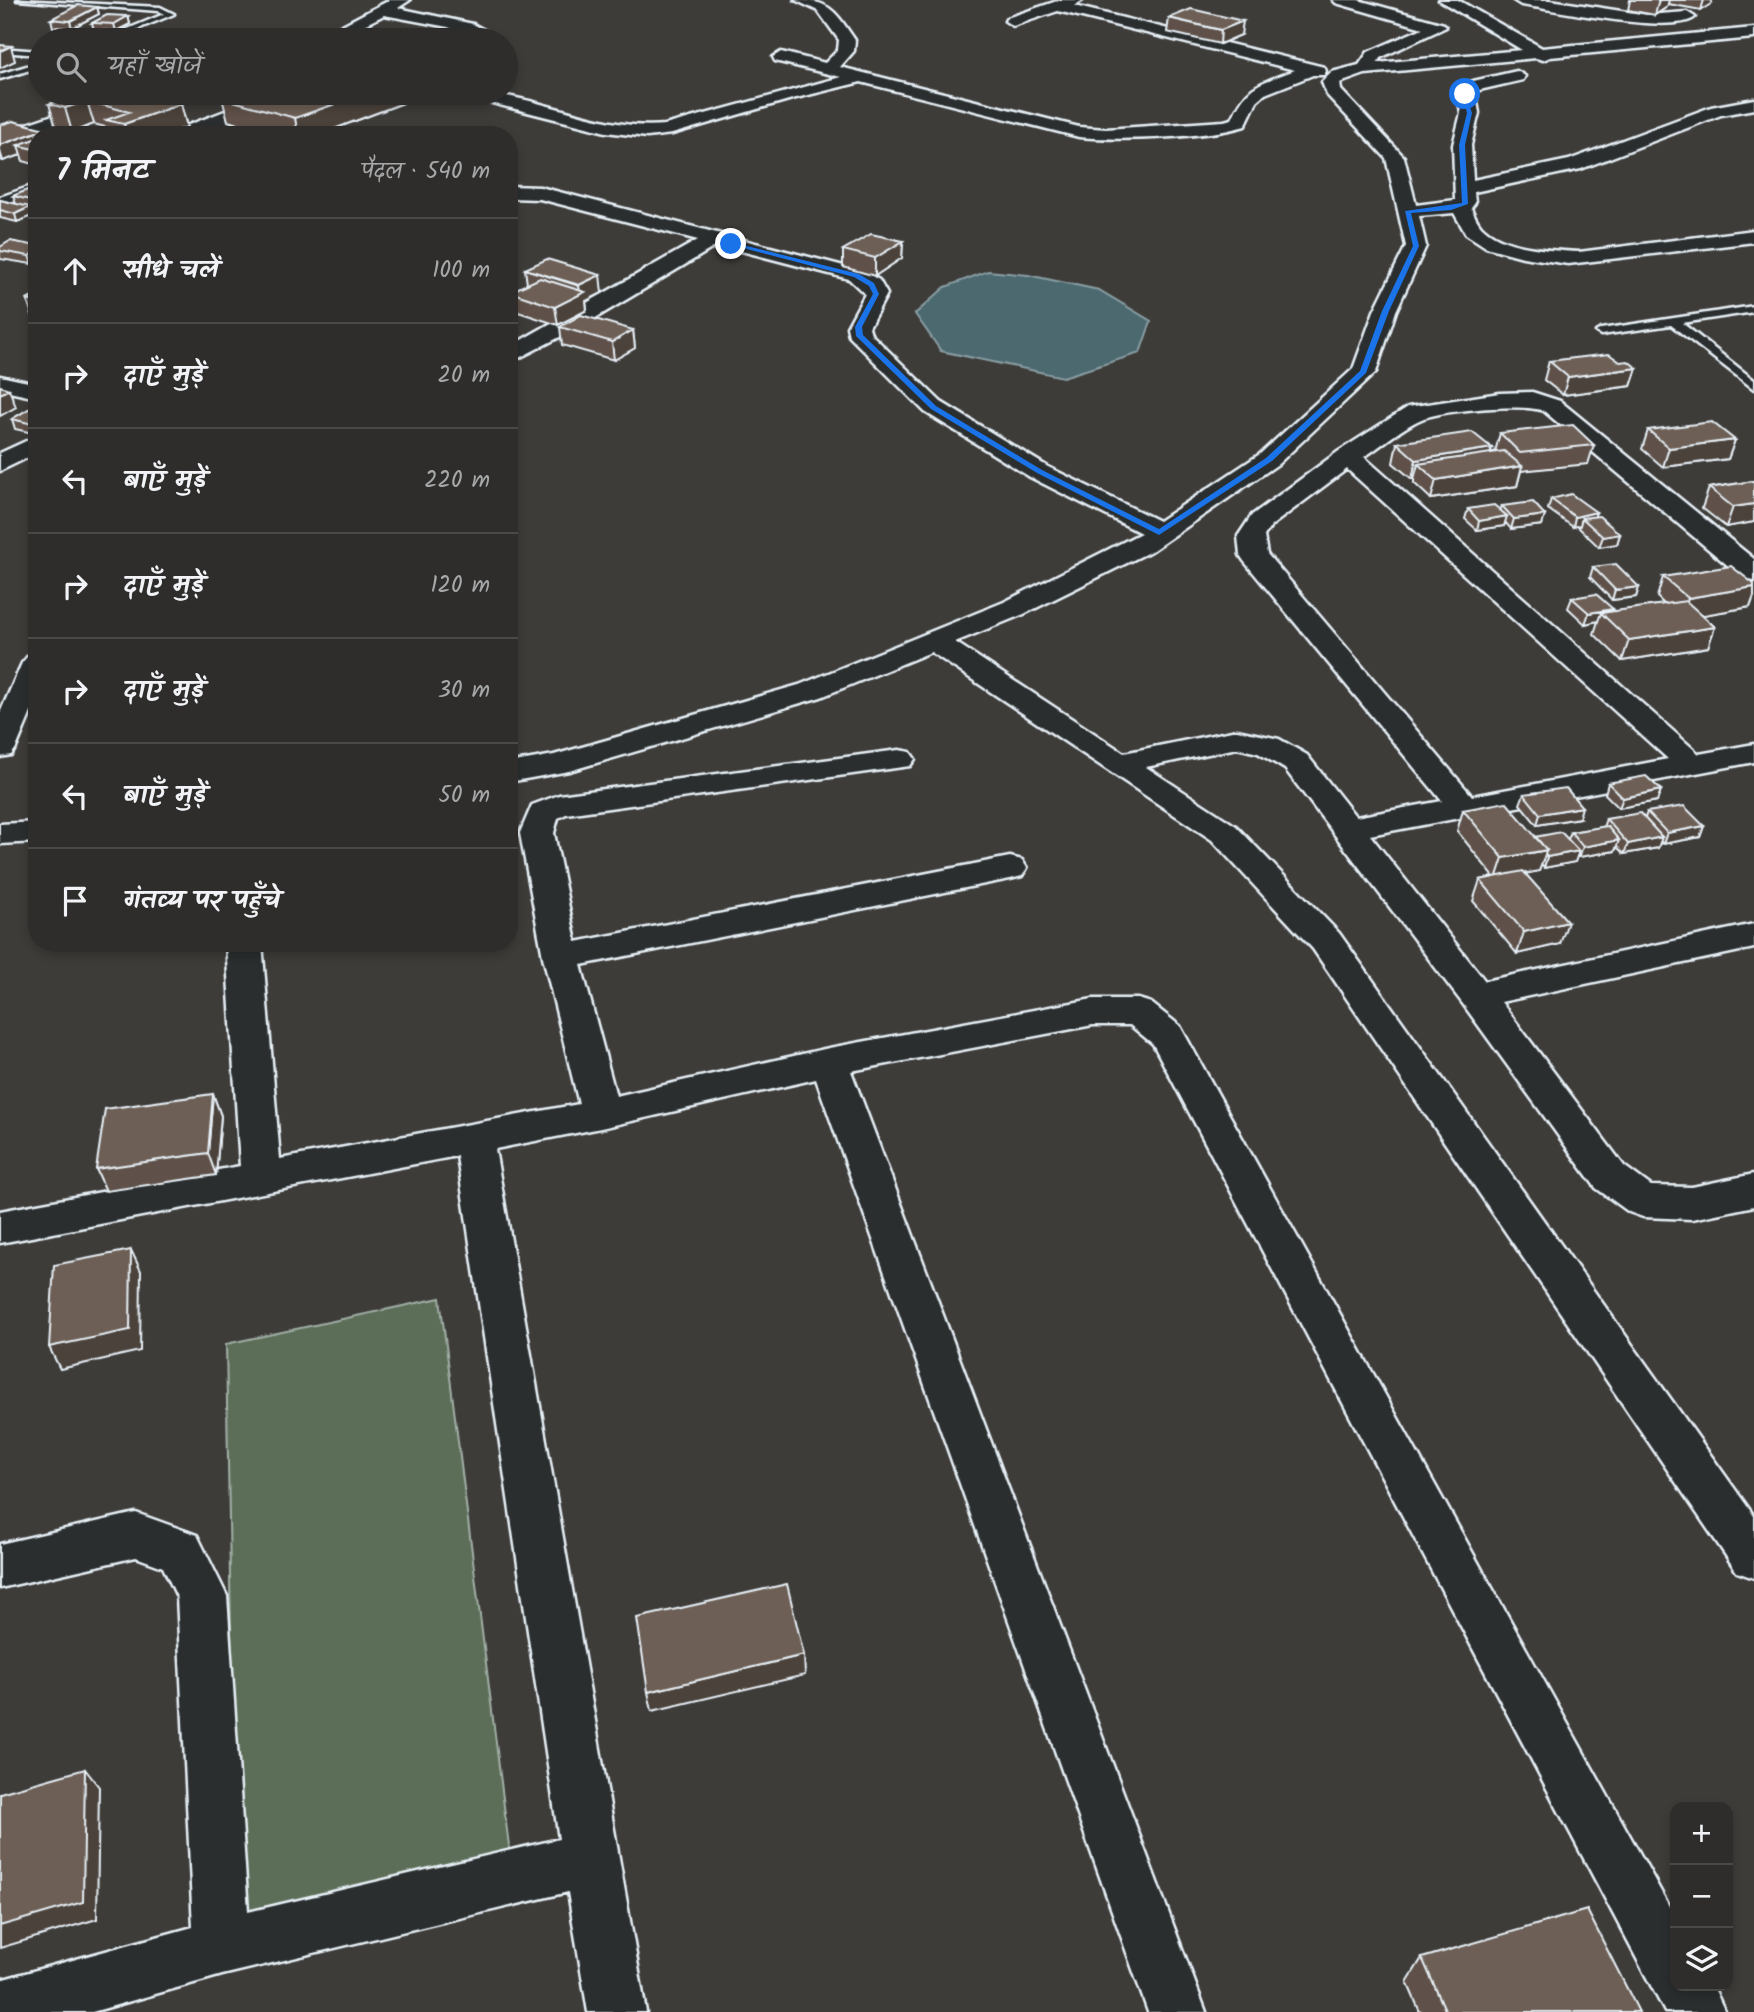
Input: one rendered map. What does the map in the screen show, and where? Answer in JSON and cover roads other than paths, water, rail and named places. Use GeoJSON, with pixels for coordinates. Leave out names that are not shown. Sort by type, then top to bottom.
{"type":"FeatureCollection","features":[{"type":"Feature","properties":{"kind":"street"},"geometry":{"type":"LineString","coordinates":[[345,28],[403,0]]}},
{"type":"Feature","properties":{"kind":"street"},"geometry":{"type":"LineString","coordinates":[[803,0],[823,8],[847,40],[846,51],[828,69]]}},
{"type":"Feature","properties":{"kind":"street"},"geometry":{"type":"LineString","coordinates":[[1013,21],[1075,0]]}},
{"type":"Feature","properties":{"kind":"street"},"geometry":{"type":"LineString","coordinates":[[518,771],[558,764],[810,691],[1014,608],[1143,544],[1269,459],[1364,372],[1385,311],[1416,246],[1395,157],[1333,91],[1333,79],[1353,72],[1370,57],[1438,27],[1342,0]]}},
{"type":"Feature","properties":{"kind":"street"},"geometry":{"type":"LineString","coordinates":[[1447,0],[1544,55]]}},
{"type":"Feature","properties":{"kind":"street"},"geometry":{"type":"LineString","coordinates":[[1521,0],[1579,5],[1647,20],[1703,15]]}},
{"type":"Feature","properties":{"kind":"street"},"geometry":{"type":"LineString","coordinates":[[1057,6],[1310,70],[1353,72],[1754,33]]}},
{"type":"Feature","properties":{"kind":"street"},"geometry":{"type":"LineString","coordinates":[[382,10],[465,28]]}},
{"type":"Feature","properties":{"kind":"street"},"geometry":{"type":"LineString","coordinates":[[1707,56],[1754,46]]}},
{"type":"Feature","properties":{"kind":"street"},"geometry":{"type":"LineString","coordinates":[[781,57],[1035,122],[1106,134],[1226,126],[1239,122],[1249,99],[1259,90],[1310,70]]}},
{"type":"Feature","properties":{"kind":"street"},"geometry":{"type":"LineString","coordinates":[[1534,74],[1466,88],[1470,113],[1462,145],[1462,197],[1473,230],[1480,236],[1555,257],[1579,258],[1754,236]]}},
{"type":"Feature","properties":{"kind":"street"},"geometry":{"type":"LineString","coordinates":[[518,104],[606,127],[647,132],[666,130],[787,95],[863,78]]}},
{"type":"Feature","properties":{"kind":"street"},"geometry":{"type":"LineString","coordinates":[[1408,211],[1574,165],[1717,111],[1754,104]]}},
{"type":"Feature","properties":{"kind":"street"},"geometry":{"type":"LineString","coordinates":[[202,126],[253,105]]}},
{"type":"Feature","properties":{"kind":"street"},"geometry":{"type":"LineString","coordinates":[[37,126],[94,106]]}},
{"type":"Feature","properties":{"kind":"street"},"geometry":{"type":"LineString","coordinates":[[215,121],[228,126]]}},
{"type":"Feature","properties":{"kind":"street"},"geometry":{"type":"LineString","coordinates":[[0,139],[28,129]]}},
{"type":"Feature","properties":{"kind":"street"},"geometry":{"type":"LineString","coordinates":[[518,192],[540,193],[856,275],[872,285],[876,294],[858,327],[860,336],[933,407],[1040,472],[1159,532]]}},
{"type":"Feature","properties":{"kind":"street"},"geometry":{"type":"LineString","coordinates":[[0,204],[28,193]]}},
{"type":"Feature","properties":{"kind":"street"},"geometry":{"type":"LineString","coordinates":[[518,351],[714,239]]}},
{"type":"Feature","properties":{"kind":"street"},"geometry":{"type":"LineString","coordinates":[[0,383],[28,389]]}},
{"type":"Feature","properties":{"kind":"street"},"geometry":{"type":"LineString","coordinates":[[1464,807],[1254,555],[1251,536],[1261,521],[1348,456],[1417,412],[1500,400],[1532,399],[1552,405],[1754,573]]}},
{"type":"Feature","properties":{"kind":"street"},"geometry":{"type":"LineString","coordinates":[[0,463],[28,448]]}},
{"type":"Feature","properties":{"kind":"street"},"geometry":{"type":"LineString","coordinates":[[1348,456],[1693,765]]}},
{"type":"Feature","properties":{"kind":"street"},"geometry":{"type":"LineString","coordinates":[[933,641],[1224,833],[1326,941],[1754,1556]]}},
{"type":"Feature","properties":{"kind":"street"},"geometry":{"type":"LineString","coordinates":[[0,748],[28,684]]}},
{"type":"Feature","properties":{"kind":"street"},"geometry":{"type":"LineString","coordinates":[[1119,763],[1237,739],[1268,746],[1296,762],[1476,995],[1609,1177],[1643,1201],[1692,1203],[1754,1190]]}},
{"type":"Feature","properties":{"kind":"street"},"geometry":{"type":"LineString","coordinates":[[1348,829],[1754,753]]}},
{"type":"Feature","properties":{"kind":"street"},"geometry":{"type":"LineString","coordinates":[[601,1114],[561,957],[537,833],[544,812],[559,805],[899,758]]}},
{"type":"Feature","properties":{"kind":"street"},"geometry":{"type":"LineString","coordinates":[[0,834],[28,832]]}},
{"type":"Feature","properties":{"kind":"street"},"geometry":{"type":"LineString","coordinates":[[561,957],[1010,868]]}},
{"type":"Feature","properties":{"kind":"street"},"geometry":{"type":"LineString","coordinates":[[1476,995],[1754,936]]}},
{"type":"Feature","properties":{"kind":"street"},"geometry":{"type":"LineString","coordinates":[[245,952],[261,1178]]}},
{"type":"Feature","properties":{"kind":"street"},"geometry":{"type":"LineString","coordinates":[[0,1227],[474,1139],[601,1114],[829,1062],[1093,1012],[1138,1012],[1167,1035],[1670,1964]]}},
{"type":"Feature","properties":{"kind":"street"},"geometry":{"type":"LineString","coordinates":[[829,1062],[1177,2012]]}},
{"type":"Feature","properties":{"kind":"street"},"geometry":{"type":"LineString","coordinates":[[474,1139],[617,2012]]}},
{"type":"Feature","properties":{"kind":"street"},"geometry":{"type":"LineString","coordinates":[[0,1566],[136,1535],[180,1551],[202,1596],[222,1947]]}},
{"type":"Feature","properties":{"kind":"street"},"geometry":{"type":"LineString","coordinates":[[0,2009],[222,1947],[590,1859]]}},
{"type":"Feature","properties":{"kind":"street"},"geometry":{"type":"LineString","coordinates":[[1685,1991],[1696,2012]]}},
{"type":"Feature","properties":{"kind":"lane"},"geometry":{"type":"LineString","coordinates":[[21,0],[160,9],[170,14],[135,28]]}},
{"type":"Feature","properties":{"kind":"lane"},"geometry":{"type":"LineString","coordinates":[[0,50],[28,52]]}},
{"type":"Feature","properties":{"kind":"lane"},"geometry":{"type":"LineString","coordinates":[[0,77],[28,68]]}},
{"type":"Feature","properties":{"kind":"lane"},"geometry":{"type":"LineString","coordinates":[[1601,332],[1754,309]]}},
{"type":"Feature","properties":{"kind":"lane"},"geometry":{"type":"LineString","coordinates":[[1673,321],[1754,386]]}},
{"type":"Feature","properties":{"kind":"water"},"geometry":{"type":"Polygon","coordinates":[[[988,271],[1028,275],[1099,290],[1151,321],[1140,353],[1063,377],[941,351],[915,314],[945,287],[988,271]]]}}]}
